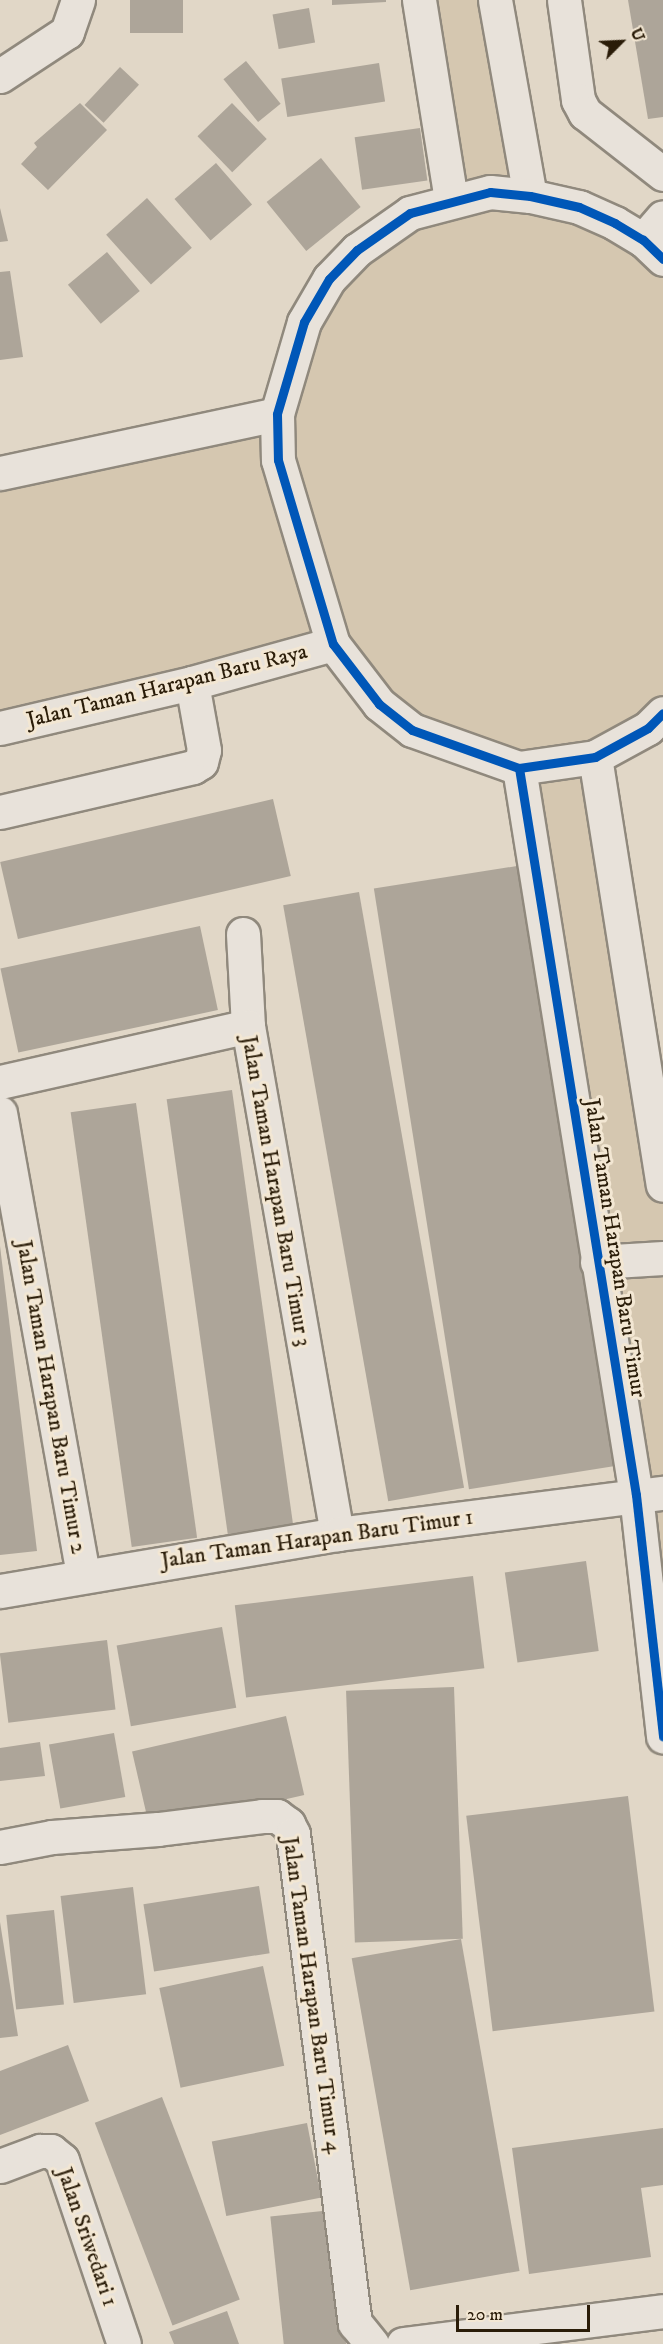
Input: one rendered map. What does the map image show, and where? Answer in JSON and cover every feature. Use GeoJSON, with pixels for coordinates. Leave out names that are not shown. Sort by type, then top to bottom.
{"type":"FeatureCollection","features":[{"type":"Feature","properties":{"kind":"street"},"geometry":{"type":"LineString","coordinates":[[0,76],[67,32],[78,0]]}},
{"type":"Feature","properties":{"kind":"street"},"geometry":{"type":"LineString","coordinates":[[419,0],[451,200]]}},
{"type":"Feature","properties":{"kind":"street"},"geometry":{"type":"LineString","coordinates":[[495,0],[530,196]]}},
{"type":"Feature","properties":{"kind":"street"},"geometry":{"type":"LineString","coordinates":[[564,0],[578,100],[585,113],[663,174]]}},
{"type":"Feature","properties":{"kind":"street"},"geometry":{"type":"LineString","coordinates":[[656,239],[579,207],[530,196],[490,192],[451,200],[410,213],[357,250],[329,279],[304,322],[277,414],[278,460],[333,644],[379,704],[412,730],[519,768],[594,757],[648,728],[663,713]]}},
{"type":"Feature","properties":{"kind":"street"},"geometry":{"type":"LineString","coordinates":[[7,464],[277,414]]}},
{"type":"Feature","properties":{"kind":"street","name":"Jalan Taman Harapan Baru Raya"},"geometry":{"type":"LineString","coordinates":[[0,728],[192,683],[333,644]]}},
{"type":"Feature","properties":{"kind":"street"},"geometry":{"type":"LineString","coordinates":[[0,812],[193,767],[201,762],[204,750],[192,683]]}},
{"type":"Feature","properties":{"kind":"street"},"geometry":{"type":"LineString","coordinates":[[594,757],[663,1185]]}},
{"type":"Feature","properties":{"kind":"street","name":"Jalan Taman Harapan Baru Timur"},"geometry":{"type":"LineString","coordinates":[[519,768],[597,1262],[649,1494],[663,1736]]}},
{"type":"Feature","properties":{"kind":"street"},"geometry":{"type":"LineString","coordinates":[[243,933],[248,1026]]}},
{"type":"Feature","properties":{"kind":"street","name":"Jalan Taman Harapan Baru Timur 3"},"geometry":{"type":"LineString","coordinates":[[0,1082],[248,1026],[337,1534]]}},
{"type":"Feature","properties":{"kind":"street","name":"Jalan Taman Harapan Baru Timur 2"},"geometry":{"type":"LineString","coordinates":[[0,1113],[83,1575]]}},
{"type":"Feature","properties":{"kind":"street"},"geometry":{"type":"LineString","coordinates":[[597,1262],[663,1258]]}},
{"type":"Feature","properties":{"kind":"street","name":"Jalan Taman Harapan Baru Timur 1"},"geometry":{"type":"LineString","coordinates":[[0,1591],[83,1575],[337,1534],[649,1494]]}},
{"type":"Feature","properties":{"kind":"street","name":"Jalan Taman Harapan Baru Timur 4"},"geometry":{"type":"LineString","coordinates":[[0,1847],[52,1837],[158,1829],[262,1816],[277,1816],[288,1824],[293,1834],[355,2323],[372,2344]]}},
{"type":"Feature","properties":{"kind":"street","name":"Jalan Sriwedari 1"},"geometry":{"type":"LineString","coordinates":[[0,2166],[40,2151],[51,2151],[62,2160],[124,2344]]}},
{"type":"Feature","properties":{"kind":"street"},"geometry":{"type":"LineString","coordinates":[[403,2344],[663,2311]]}},
{"type":"Feature","properties":{"kind":"shaded area"},"geometry":{"type":"Polygon","coordinates":[[[419,0],[495,0],[530,196],[663,259],[663,713],[595,757],[663,1185],[663,1736],[519,768],[456,749],[333,644],[0,729],[0,475],[277,414],[329,279],[451,200],[419,0]]]}},
{"type":"Feature","properties":{"kind":"building"},"geometry":{"type":"Polygon","coordinates":[[[130,0],[183,0],[183,33],[130,33],[130,0]]]}},
{"type":"Feature","properties":{"kind":"building"},"geometry":{"type":"Polygon","coordinates":[[[332,0],[386,0],[386,2],[332,5],[332,0]]]}},
{"type":"Feature","properties":{"kind":"building"},"geometry":{"type":"Polygon","coordinates":[[[628,0],[663,0],[663,117],[648,119],[628,0]]]}},
{"type":"Feature","properties":{"kind":"building"},"geometry":{"type":"Polygon","coordinates":[[[309,8],[315,42],[279,49],[273,14],[309,8]]]}},
{"type":"Feature","properties":{"kind":"building"},"geometry":{"type":"Polygon","coordinates":[[[246,61],[281,104],[258,122],[223,79],[246,61]]]}},
{"type":"Feature","properties":{"kind":"building"},"geometry":{"type":"Polygon","coordinates":[[[379,63],[385,102],[287,117],[281,78],[379,63]]]}},
{"type":"Feature","properties":{"kind":"building"},"geometry":{"type":"Polygon","coordinates":[[[120,67],[139,85],[104,123],[85,105],[120,67]]]}},
{"type":"Feature","properties":{"kind":"building"},"geometry":{"type":"Polygon","coordinates":[[[80,103],[107,130],[48,190],[21,164],[37,147],[34,143],[80,103]]]}},
{"type":"Feature","properties":{"kind":"building"},"geometry":{"type":"Polygon","coordinates":[[[232,103],[267,139],[232,172],[197,136],[232,103]]]}},
{"type":"Feature","properties":{"kind":"building"},"geometry":{"type":"Polygon","coordinates":[[[420,128],[427,180],[362,190],[355,137],[420,128]]]}},
{"type":"Feature","properties":{"kind":"building"},"geometry":{"type":"Polygon","coordinates":[[[321,158],[361,207],[306,251],[267,202],[321,158]]]}},
{"type":"Feature","properties":{"kind":"building"},"geometry":{"type":"Polygon","coordinates":[[[216,163],[252,205],[211,241],[174,199],[216,163]]]}},
{"type":"Feature","properties":{"kind":"building"},"geometry":{"type":"Polygon","coordinates":[[[147,198],[192,248],[151,285],[106,235],[147,198]]]}},
{"type":"Feature","properties":{"kind":"building"},"geometry":{"type":"Polygon","coordinates":[[[0,208],[8,241],[0,242],[0,208]]]}},
{"type":"Feature","properties":{"kind":"building"},"geometry":{"type":"Polygon","coordinates":[[[107,252],[140,291],[101,324],[68,285],[107,252]]]}},
{"type":"Feature","properties":{"kind":"building"},"geometry":{"type":"Polygon","coordinates":[[[10,271],[23,357],[0,360],[0,272],[10,271]]]}},
{"type":"Feature","properties":{"kind":"building"},"geometry":{"type":"Polygon","coordinates":[[[273,799],[291,876],[18,939],[0,862],[273,799]]]}},
{"type":"Feature","properties":{"kind":"building"},"geometry":{"type":"Polygon","coordinates":[[[523,865],[618,1466],[469,1489],[374,889],[523,865]]]}},
{"type":"Feature","properties":{"kind":"building"},"geometry":{"type":"Polygon","coordinates":[[[359,892],[464,1488],[388,1501],[283,905],[359,892]]]}},
{"type":"Feature","properties":{"kind":"building"},"geometry":{"type":"Polygon","coordinates":[[[200,926],[218,1010],[18,1053],[0,968],[200,926]]]}},
{"type":"Feature","properties":{"kind":"building"},"geometry":{"type":"Polygon","coordinates":[[[232,1090],[293,1525],[228,1534],[167,1099],[232,1090]]]}},
{"type":"Feature","properties":{"kind":"building"},"geometry":{"type":"Polygon","coordinates":[[[136,1103],[197,1538],[132,1547],[71,1112],[136,1103]]]}},
{"type":"Feature","properties":{"kind":"building"},"geometry":{"type":"Polygon","coordinates":[[[0,1246],[37,1551],[0,1555],[0,1246]]]}},
{"type":"Feature","properties":{"kind":"building"},"geometry":{"type":"Polygon","coordinates":[[[586,1561],[599,1651],[517,1663],[505,1572],[586,1561]]]}},
{"type":"Feature","properties":{"kind":"building"},"geometry":{"type":"Polygon","coordinates":[[[473,1576],[484,1668],[246,1698],[235,1605],[473,1576]]]}},
{"type":"Feature","properties":{"kind":"building"},"geometry":{"type":"Polygon","coordinates":[[[222,1627],[236,1708],[131,1726],[117,1646],[222,1627]]]}},
{"type":"Feature","properties":{"kind":"building"},"geometry":{"type":"Polygon","coordinates":[[[107,1640],[116,1709],[8,1723],[0,1653],[107,1640]]]}},
{"type":"Feature","properties":{"kind":"building"},"geometry":{"type":"Polygon","coordinates":[[[454,1687],[463,1939],[355,1943],[346,1691],[454,1687]]]}},
{"type":"Feature","properties":{"kind":"building"},"geometry":{"type":"Polygon","coordinates":[[[286,1716],[304,1795],[150,1830],[132,1752],[286,1716]]]}},
{"type":"Feature","properties":{"kind":"building"},"geometry":{"type":"Polygon","coordinates":[[[114,1733],[125,1797],[60,1808],[49,1744],[114,1733]]]}},
{"type":"Feature","properties":{"kind":"building"},"geometry":{"type":"Polygon","coordinates":[[[40,1742],[45,1776],[0,1781],[0,1748],[40,1742]]]}},
{"type":"Feature","properties":{"kind":"building"},"geometry":{"type":"Polygon","coordinates":[[[628,1796],[654,2011],[493,2031],[466,1816],[628,1796]]]}},
{"type":"Feature","properties":{"kind":"building"},"geometry":{"type":"Polygon","coordinates":[[[259,1886],[270,1953],[154,1971],[143,1904],[259,1886]]]}},
{"type":"Feature","properties":{"kind":"building"},"geometry":{"type":"Polygon","coordinates":[[[133,1887],[146,1994],[74,2003],[61,1896],[133,1887]]]}},
{"type":"Feature","properties":{"kind":"building"},"geometry":{"type":"Polygon","coordinates":[[[54,1910],[64,2004],[16,2009],[6,1915],[54,1910]]]}},
{"type":"Feature","properties":{"kind":"building"},"geometry":{"type":"Polygon","coordinates":[[[0,1922],[18,2036],[0,2038],[0,1922]]]}},
{"type":"Feature","properties":{"kind":"building"},"geometry":{"type":"Polygon","coordinates":[[[461,1939],[520,2271],[410,2290],[352,1958],[461,1939]]]}},
{"type":"Feature","properties":{"kind":"building"},"geometry":{"type":"Polygon","coordinates":[[[263,1966],[284,2066],[181,2088],[159,1988],[263,1966]]]}},
{"type":"Feature","properties":{"kind":"building"},"geometry":{"type":"Polygon","coordinates":[[[68,2045],[89,2101],[0,2135],[0,2071],[68,2045]]]}},
{"type":"Feature","properties":{"kind":"building"},"geometry":{"type":"Polygon","coordinates":[[[162,2097],[240,2300],[173,2325],[95,2123],[162,2097]]]}},
{"type":"Feature","properties":{"kind":"building"},"geometry":{"type":"Polygon","coordinates":[[[307,2123],[322,2198],[226,2216],[212,2142],[307,2123]]]}},
{"type":"Feature","properties":{"kind":"building"},"geometry":{"type":"Polygon","coordinates":[[[663,2128],[663,2185],[641,2188],[651,2257],[529,2274],[512,2148],[663,2128]]]}},
{"type":"Feature","properties":{"kind":"building"},"geometry":{"type":"Polygon","coordinates":[[[332,2210],[346,2344],[284,2344],[270,2216],[332,2210]]]}},
{"type":"Feature","properties":{"kind":"building"},"geometry":{"type":"Polygon","coordinates":[[[227,2311],[239,2344],[174,2344],[169,2332],[227,2311]]]}},
{"type":"Feature","properties":{"kind":"cycle path"},"geometry":{"type":"LineString","coordinates":[[663,259],[643,240],[615,223],[579,207],[530,196],[490,192],[410,213],[357,250],[329,279],[304,322],[277,414],[278,460],[333,644],[379,704],[412,730],[519,768],[595,757],[648,728],[663,713]]}},
{"type":"Feature","properties":{"kind":"cycle path"},"geometry":{"type":"LineString","coordinates":[[519,768],[636,1495],[663,1736]]}}]}
